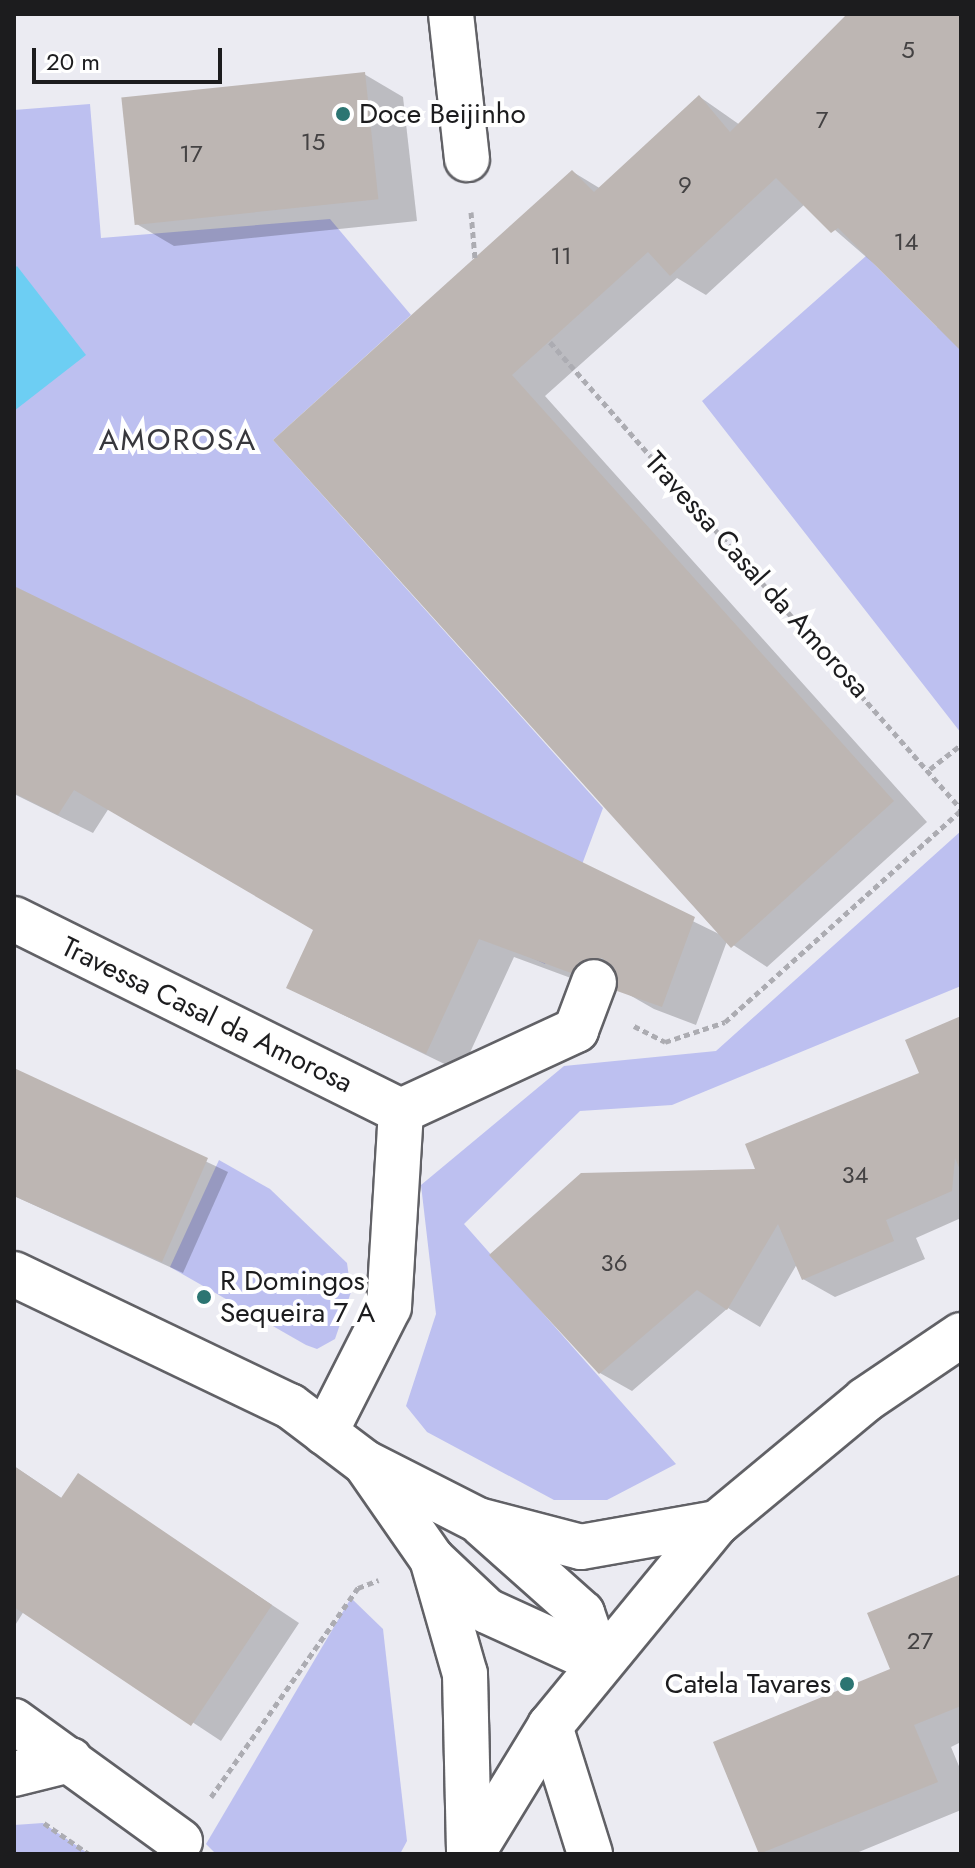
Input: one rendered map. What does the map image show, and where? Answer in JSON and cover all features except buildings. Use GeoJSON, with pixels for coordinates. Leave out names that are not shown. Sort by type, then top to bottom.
{"type":"FeatureCollection","features":[{"type":"Feature","properties":{"kind":"street"},"geometry":{"type":"LineString","coordinates":[[451,14],[467,159]]}},
{"type":"Feature","properties":{"kind":"street","name":"Travessa Casal da Amorosa"},"geometry":{"type":"LineString","coordinates":[[14,919],[401,1111]]}},
{"type":"Feature","properties":{"kind":"street"},"geometry":{"type":"LineString","coordinates":[[325,1433],[389,1307],[401,1111],[576,1030],[590,992]]}},
{"type":"Feature","properties":{"kind":"street"},"geometry":{"type":"LineString","coordinates":[[14,1274],[290,1406],[364,1462],[478,1520],[581,1547],[717,1523]]}},
{"type":"Feature","properties":{"kind":"street"},"geometry":{"type":"LineString","coordinates":[[470,1854],[550,1726],[599,1662],[717,1523],[865,1400],[961,1335]]}},
{"type":"Feature","properties":{"kind":"street"},"geometry":{"type":"LineString","coordinates":[[364,1462],[432,1559],[487,1611],[599,1662]]}},
{"type":"Feature","properties":{"kind":"street"},"geometry":{"type":"LineString","coordinates":[[478,1520],[582,1613],[599,1662]]}},
{"type":"Feature","properties":{"kind":"street"},"geometry":{"type":"LineString","coordinates":[[432,1559],[465,1674],[470,1854]]}},
{"type":"Feature","properties":{"kind":"street"},"geometry":{"type":"LineString","coordinates":[[14,1721],[180,1841]]}},
{"type":"Feature","properties":{"kind":"street"},"geometry":{"type":"LineString","coordinates":[[550,1726],[595,1852]]}},
{"type":"Feature","properties":{"kind":"street"},"geometry":{"type":"LineString","coordinates":[[14,1774],[70,1760]]}},
{"type":"Feature","properties":{"kind":"path","name":"Travessa Casal da Amorosa"},"geometry":{"type":"LineString","coordinates":[[550,342],[930,769],[961,809],[725,1022],[665,1042],[590,992]]}},
{"type":"Feature","properties":{"kind":"path"},"geometry":{"type":"LineString","coordinates":[[930,769],[961,745]]}},
{"type":"Feature","properties":{"kind":"path"},"geometry":{"type":"LineString","coordinates":[[252,1741],[358,1588],[432,1559]]}},
{"type":"Feature","properties":{"kind":"path"},"geometry":{"type":"LineString","coordinates":[[33,1816],[89,1854]]}},
{"type":"Feature","properties":{"kind":"shaded area"},"geometry":{"type":"Polygon","coordinates":[[[90,104],[101,238],[330,219],[411,315],[273,440],[603,808],[545,964],[482,934],[14,586],[14,110],[90,104]]]}},
{"type":"Feature","properties":{"kind":"shaded area"},"geometry":{"type":"Polygon","coordinates":[[[866,256],[937,327],[956,320],[961,332],[961,733],[702,401],[866,256]]]}},
{"type":"Feature","properties":{"kind":"shaded area"},"geometry":{"type":"Polygon","coordinates":[[[17,266],[86,355],[14,411],[14,269],[17,266]]]}},
{"type":"Feature","properties":{"kind":"shaded area"},"geometry":{"type":"Polygon","coordinates":[[[961,831],[961,986],[672,1105],[580,1111],[464,1224],[676,1464],[607,1500],[554,1500],[427,1432],[406,1406],[436,1314],[421,1185],[564,1066],[716,1051],[961,831]]]}},
{"type":"Feature","properties":{"kind":"shaded area"},"geometry":{"type":"Polygon","coordinates":[[[219,1160],[270,1189],[347,1263],[351,1292],[335,1339],[317,1349],[306,1345],[170,1267],[219,1160]]]}},
{"type":"Feature","properties":{"kind":"shaded area"},"geometry":{"type":"Polygon","coordinates":[[[351,1598],[383,1629],[407,1841],[400,1854],[216,1854],[206,1844],[351,1598]]]}},
{"type":"Feature","properties":{"kind":"shaded area"},"geometry":{"type":"Polygon","coordinates":[[[43,1823],[89,1854],[14,1854],[14,1825],[43,1823]]]}},
{"type":"Feature","properties":{"kind":"place","name":"Doce Beijinho"},"geometry":{"type":"Point","coordinates":[343,114]}},
{"type":"Feature","properties":{"kind":"place","name":"R Domingos Sequeira 7 A"},"geometry":{"type":"Point","coordinates":[204,1297]}},
{"type":"Feature","properties":{"kind":"place","name":"Catela Tavares"},"geometry":{"type":"Point","coordinates":[847,1684]}},
{"type":"Feature","properties":{"kind":"district","name":"AMOROSA"},"geometry":{"type":"Point","coordinates":[178,440]}}]}
